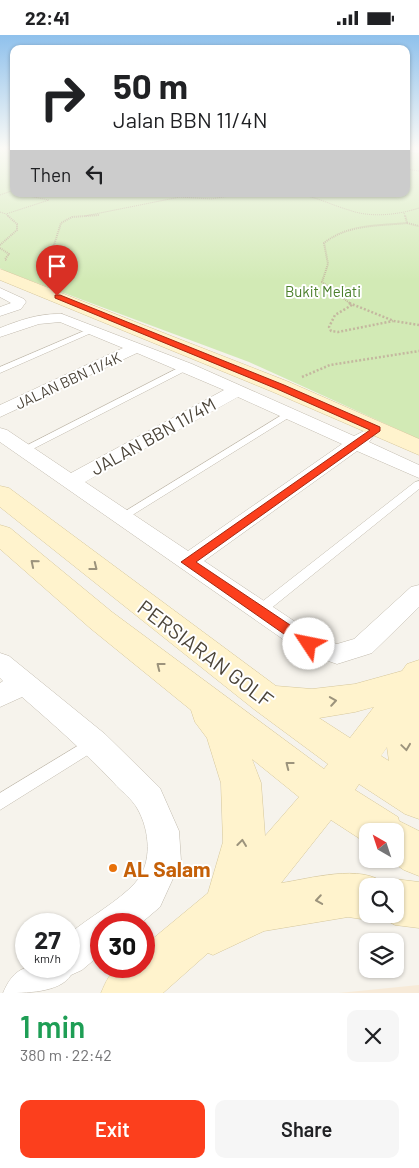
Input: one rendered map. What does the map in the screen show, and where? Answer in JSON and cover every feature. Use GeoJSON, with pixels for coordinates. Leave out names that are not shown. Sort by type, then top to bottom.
{"type":"FeatureCollection","features":[{"type":"Feature","properties":{"kind":"street"},"geometry":{"type":"LineString","coordinates":[[5,269],[22,282],[280,387],[419,448]]}},
{"type":"Feature","properties":{"kind":"street"},"geometry":{"type":"LineString","coordinates":[[0,292],[19,302],[16,306],[0,312]]}},
{"type":"Feature","properties":{"kind":"street"},"geometry":{"type":"LineString","coordinates":[[0,333],[34,319],[62,318],[186,367],[419,472]]}},
{"type":"Feature","properties":{"kind":"street","name":"JALAN BBN 11/4K"},"geometry":{"type":"LineString","coordinates":[[0,412],[136,347]]}},
{"type":"Feature","properties":{"kind":"street","name":"JALAN BBN 11/4M"},"geometry":{"type":"LineString","coordinates":[[70,481],[236,389]]}},
{"type":"Feature","properties":{"kind":"street"},"geometry":{"type":"LineString","coordinates":[[187,562],[377,429]]}},
{"type":"Feature","properties":{"kind":"street"},"geometry":{"type":"LineString","coordinates":[[0,434],[309,644],[337,654],[363,646],[419,593]]}},
{"type":"Feature","properties":{"kind":"street","name":"PERSIARAN GOLF"},"geometry":{"type":"LineString","coordinates":[[0,494],[268,700],[355,761],[419,801]]}},
{"type":"Feature","properties":{"kind":"street","name":"PERSIARAN GOLF"},"geometry":{"type":"LineString","coordinates":[[0,534],[101,620],[327,795],[371,823]]}},
{"type":"Feature","properties":{"kind":"street"},"geometry":{"type":"LineString","coordinates":[[0,663],[11,690],[95,743],[149,798],[162,831],[164,861],[148,895],[125,913]]}},
{"type":"Feature","properties":{"kind":"street"},"geometry":{"type":"LineString","coordinates":[[268,700],[312,704],[355,698],[415,678]]}},
{"type":"Feature","properties":{"kind":"street"},"geometry":{"type":"LineString","coordinates":[[126,993],[247,890],[355,761],[415,678]]}},
{"type":"Feature","properties":{"kind":"street"},"geometry":{"type":"LineString","coordinates":[[415,678],[404,741],[409,769],[419,785]]}},
{"type":"Feature","properties":{"kind":"street"},"geometry":{"type":"LineString","coordinates":[[194,692],[224,732],[241,783],[244,842],[227,907]]}},
{"type":"Feature","properties":{"kind":"street"},"geometry":{"type":"LineString","coordinates":[[404,845],[419,855]]}},
{"type":"Feature","properties":{"kind":"street"},"geometry":{"type":"LineString","coordinates":[[177,950],[260,909],[348,895],[359,897]]}},
{"type":"Feature","properties":{"kind":"street"},"geometry":{"type":"LineString","coordinates":[[404,903],[419,905]]}},
{"type":"Feature","properties":{"kind":"street"},"geometry":{"type":"LineString","coordinates":[[80,948],[90,940]]}},
{"type":"Feature","properties":{"kind":"street"},"geometry":{"type":"LineString","coordinates":[[22,993],[41,978]]}},
{"type":"Feature","properties":{"kind":"lane"},"geometry":{"type":"LineString","coordinates":[[0,370],[94,330]]}},
{"type":"Feature","properties":{"kind":"lane"},"geometry":{"type":"LineString","coordinates":[[23,449],[186,367]]}},
{"type":"Feature","properties":{"kind":"lane"},"geometry":{"type":"LineString","coordinates":[[122,517],[290,413]]}},
{"type":"Feature","properties":{"kind":"lane"},"geometry":{"type":"LineString","coordinates":[[259,611],[419,484]]}},
{"type":"Feature","properties":{"kind":"lane"},"geometry":{"type":"LineString","coordinates":[[0,802],[95,743]]}},
{"type":"Feature","properties":{"kind":"path"},"geometry":{"type":"LineString","coordinates":[[6,214],[49,200],[34,197]]}},
{"type":"Feature","properties":{"kind":"path"},"geometry":{"type":"LineString","coordinates":[[22,282],[42,273],[45,266],[37,261],[49,253],[60,235],[61,223],[72,217],[98,215],[180,197],[211,199],[223,197]]}},
{"type":"Feature","properties":{"kind":"path"},"geometry":{"type":"LineString","coordinates":[[317,197],[350,211],[381,215],[404,213],[419,208]]}},
{"type":"Feature","properties":{"kind":"path"},"geometry":{"type":"LineString","coordinates":[[0,212],[6,214],[17,224],[17,230],[0,247],[9,254],[5,259],[5,269]]}},
{"type":"Feature","properties":{"kind":"path"},"geometry":{"type":"LineString","coordinates":[[404,213],[406,223]]}},
{"type":"Feature","properties":{"kind":"path"},"geometry":{"type":"LineString","coordinates":[[419,226],[406,223],[349,231],[331,236],[324,243],[328,264],[322,281],[352,305],[394,321],[419,325]]}},
{"type":"Feature","properties":{"kind":"path"},"geometry":{"type":"LineString","coordinates":[[352,305],[337,311],[332,317],[328,327],[331,331],[338,333],[394,321]]}},
{"type":"Feature","properties":{"kind":"path"},"geometry":{"type":"LineString","coordinates":[[280,387],[330,365],[419,351]]}},
{"type":"Feature","properties":{"kind":"shaded area"},"geometry":{"type":"Polygon","coordinates":[[[419,985],[419,993],[339,993],[419,985]]]}},
{"type":"Feature","properties":{"kind":"green space","name":"Bukit Melati"},"geometry":{"type":"Polygon","coordinates":[[[0,192],[10,192],[10,197],[410,197],[410,192],[419,192],[419,439],[249,362],[0,268],[0,192]]]}},
{"type":"Feature","properties":{"kind":"place","name":"AL Salam"},"geometry":{"type":"Point","coordinates":[113,868]}},
{"type":"Feature","properties":{"kind":"route"},"geometry":{"type":"LineString","coordinates":[[57,296],[280,387],[377,429],[187,562],[309,644]]}}]}
